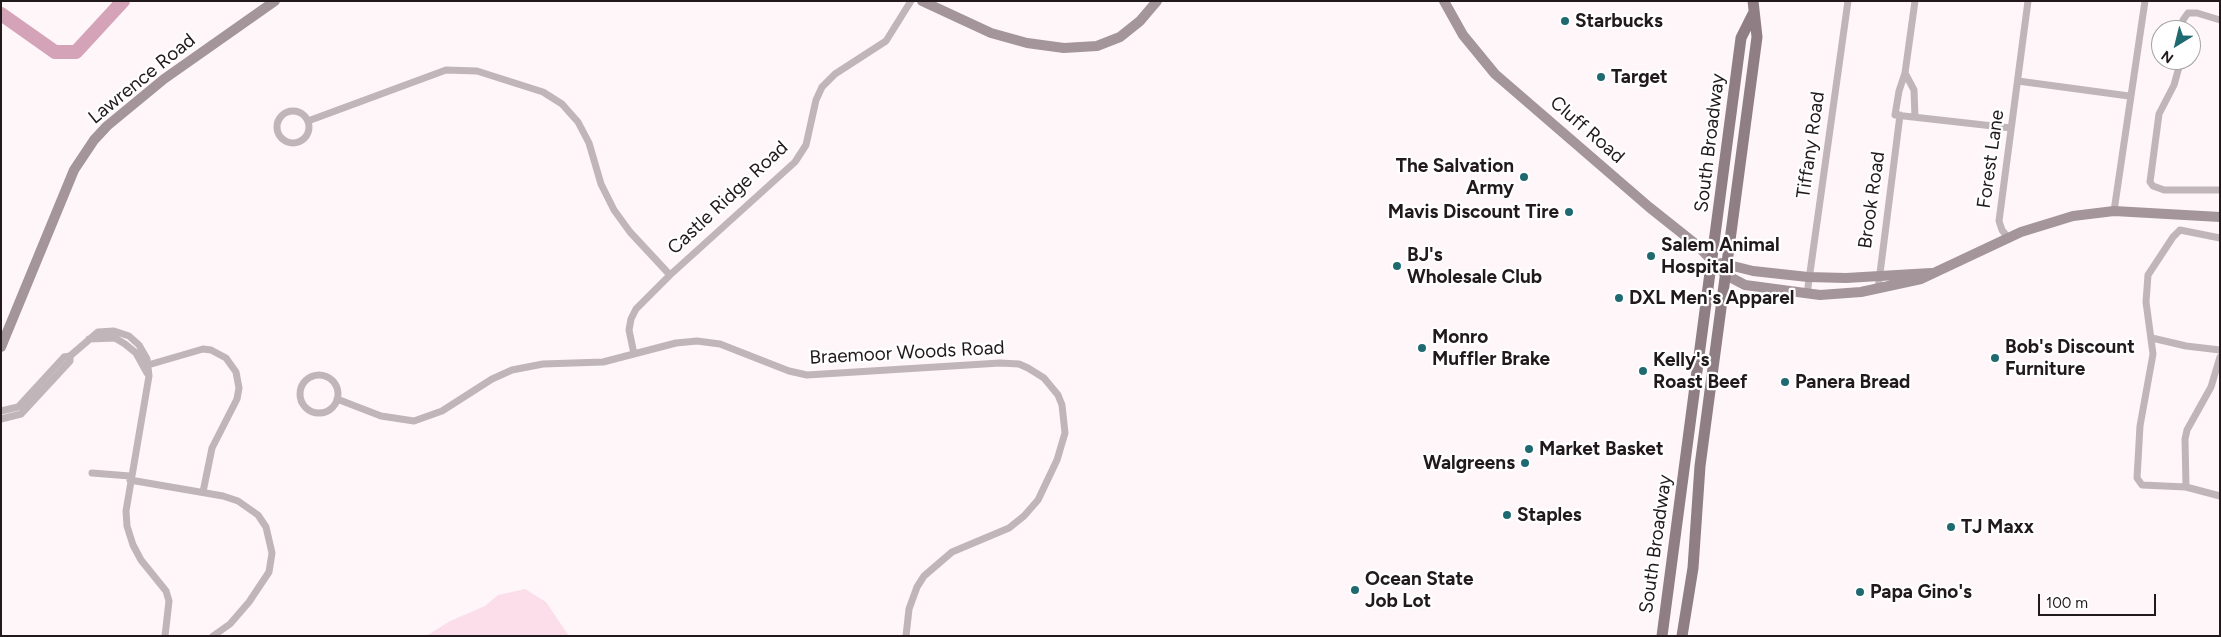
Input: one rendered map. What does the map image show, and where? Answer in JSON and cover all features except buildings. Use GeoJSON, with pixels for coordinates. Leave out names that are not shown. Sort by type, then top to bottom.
{"type":"FeatureCollection","features":[{"type":"Feature","properties":{"kind":"main road","name":"South Broadway"},"geometry":{"type":"LineString","coordinates":[[1682,636],[1693,568],[1700,466],[1757,37],[1753,1]]}},
{"type":"Feature","properties":{"kind":"main road","name":"South Broadway"},"geometry":{"type":"LineString","coordinates":[[1662,636],[1741,38],[1753,14]]}},
{"type":"Feature","properties":{"kind":"street","name":"Lawrence Road"},"geometry":{"type":"LineString","coordinates":[[1,347],[74,170],[94,140],[107,126],[164,79],[275,1]]}},
{"type":"Feature","properties":{"kind":"street","name":"Castle Ridge Road"},"geometry":{"type":"LineString","coordinates":[[634,354],[629,336],[631,319],[640,304],[800,157],[806,145],[816,100],[822,87],[835,74],[886,41],[911,1]]}},
{"type":"Feature","properties":{"kind":"street"},"geometry":{"type":"LineString","coordinates":[[922,1],[991,33],[1027,43],[1064,48],[1097,46],[1120,37],[1140,21],[1157,1]]}},
{"type":"Feature","properties":{"kind":"street","name":"Cluff Road"},"geometry":{"type":"LineString","coordinates":[[1444,1],[1463,35],[1495,74],[1648,207],[1698,246],[1712,261],[1726,270]]}},
{"type":"Feature","properties":{"kind":"street","name":"Tiffany Road"},"geometry":{"type":"LineString","coordinates":[[1807,294],[1848,1]]}},
{"type":"Feature","properties":{"kind":"street","name":"Brook Road"},"geometry":{"type":"LineString","coordinates":[[1878,289],[1898,115],[1899,91],[1905,73],[1915,1]]}},
{"type":"Feature","properties":{"kind":"street","name":"Forest Lane"},"geometry":{"type":"LineString","coordinates":[[2009,239],[2002,230],[1999,221],[2028,1]]}},
{"type":"Feature","properties":{"kind":"street"},"geometry":{"type":"LineString","coordinates":[[2114,211],[2144,1]]}},
{"type":"Feature","properties":{"kind":"street"},"geometry":{"type":"LineString","coordinates":[[2183,20],[2188,13],[2197,13],[2220,20]]}},
{"type":"Feature","properties":{"kind":"street"},"geometry":{"type":"LineString","coordinates":[[308,121],[446,70],[477,71],[537,90],[562,104],[578,122],[589,143],[601,184],[614,210],[630,232],[670,275]]}},
{"type":"Feature","properties":{"kind":"street"},"geometry":{"type":"LineString","coordinates":[[2178,70],[2174,85],[2159,114],[2150,182],[2153,186],[2164,190],[2220,190]]}},
{"type":"Feature","properties":{"kind":"street"},"geometry":{"type":"LineString","coordinates":[[1905,73],[1914,90],[1914,117]]}},
{"type":"Feature","properties":{"kind":"street"},"geometry":{"type":"LineString","coordinates":[[2018,82],[2130,96]]}},
{"type":"Feature","properties":{"kind":"street"},"geometry":{"type":"LineString","coordinates":[[298,112],[308,121],[308,134],[298,143],[288,143],[278,134],[278,121],[284,113],[298,112]]}},
{"type":"Feature","properties":{"kind":"street"},"geometry":{"type":"LineString","coordinates":[[1898,115],[2012,128]]}},
{"type":"Feature","properties":{"kind":"street"},"geometry":{"type":"LineString","coordinates":[[1726,270],[1746,285],[1807,294],[1861,292],[1920,279],[2033,227],[2082,215],[2114,211],[2220,217]]}},
{"type":"Feature","properties":{"kind":"street"},"geometry":{"type":"LineString","coordinates":[[2220,238],[2184,230],[2176,232],[2151,270],[2146,282],[2148,322],[2153,354],[2141,416],[2137,478],[2142,486],[2186,487],[2220,496]]}},
{"type":"Feature","properties":{"kind":"street"},"geometry":{"type":"LineString","coordinates":[[1726,270],[1808,277],[1931,273]]}},
{"type":"Feature","properties":{"kind":"street"},"geometry":{"type":"LineString","coordinates":[[1,411],[18,407],[64,357],[70,356],[98,332],[114,330],[129,336],[143,351],[148,365],[149,376],[130,478],[126,511],[127,526],[141,560],[166,591],[169,601],[165,636]]}},
{"type":"Feature","properties":{"kind":"street"},"geometry":{"type":"LineString","coordinates":[[89,339],[115,338],[125,344],[136,353],[149,376]]}},
{"type":"Feature","properties":{"kind":"street"},"geometry":{"type":"LineString","coordinates":[[2152,338],[2186,346],[2220,350]]}},
{"type":"Feature","properties":{"kind":"street","name":"Braemoor Woods Road"},"geometry":{"type":"LineString","coordinates":[[337,400],[381,416],[414,421],[442,412],[492,379],[512,370],[543,364],[603,362],[676,343],[697,341],[720,344],[789,371],[807,375],[1010,363],[1028,368],[1044,378],[1058,396],[1062,405],[1065,433],[1057,460],[1038,500],[1024,516],[1009,528],[952,552],[932,567],[917,587],[912,598],[906,636]]}},
{"type":"Feature","properties":{"kind":"street"},"geometry":{"type":"LineString","coordinates":[[148,365],[203,349],[226,358],[236,372],[239,388],[237,399],[212,448],[203,492]]}},
{"type":"Feature","properties":{"kind":"street"},"geometry":{"type":"LineString","coordinates":[[1,419],[21,414],[70,361],[70,356]]}},
{"type":"Feature","properties":{"kind":"street"},"geometry":{"type":"LineString","coordinates":[[2186,487],[2185,439],[2187,430],[2211,388],[2220,357]]}},
{"type":"Feature","properties":{"kind":"street"},"geometry":{"type":"LineString","coordinates":[[312,376],[325,376],[335,383],[338,392],[337,400],[329,410],[314,412],[302,403],[301,388],[305,381],[312,376]]}},
{"type":"Feature","properties":{"kind":"street"},"geometry":{"type":"LineString","coordinates":[[92,473],[130,478],[222,496],[249,507],[266,527],[272,553],[269,572],[230,624],[213,636]]}},
{"type":"Feature","properties":{"kind":"shaded area"},"geometry":{"type":"Polygon","coordinates":[[[525,589],[546,602],[569,636],[426,636],[450,621],[485,606],[498,595],[525,589]]]}},
{"type":"Feature","properties":{"kind":"waterway"},"geometry":{"type":"LineString","coordinates":[[1,14],[55,52],[76,52],[123,1]]}},
{"type":"Feature","properties":{"kind":"place","name":"Starbucks"},"geometry":{"type":"Point","coordinates":[1565,21]}},
{"type":"Feature","properties":{"kind":"place","name":"Target"},"geometry":{"type":"Point","coordinates":[1601,77]}},
{"type":"Feature","properties":{"kind":"place","name":"The Salvation Army"},"geometry":{"type":"Point","coordinates":[1524,177]}},
{"type":"Feature","properties":{"kind":"place","name":"Mavis Discount Tire"},"geometry":{"type":"Point","coordinates":[1569,212]}},
{"type":"Feature","properties":{"kind":"place","name":"Salem Animal Hospital"},"geometry":{"type":"Point","coordinates":[1651,256]}},
{"type":"Feature","properties":{"kind":"place","name":"BJ's Wholesale Club"},"geometry":{"type":"Point","coordinates":[1397,266]}},
{"type":"Feature","properties":{"kind":"place","name":"DXL Men's Apparel"},"geometry":{"type":"Point","coordinates":[1619,298]}},
{"type":"Feature","properties":{"kind":"place","name":"Monro Muffler Brake"},"geometry":{"type":"Point","coordinates":[1422,348]}},
{"type":"Feature","properties":{"kind":"place","name":"Bob's Discount Furniture"},"geometry":{"type":"Point","coordinates":[1995,358]}},
{"type":"Feature","properties":{"kind":"place","name":"Kelly's Roast Beef"},"geometry":{"type":"Point","coordinates":[1643,371]}},
{"type":"Feature","properties":{"kind":"place","name":"Panera Bread"},"geometry":{"type":"Point","coordinates":[1785,382]}},
{"type":"Feature","properties":{"kind":"place","name":"Market Basket"},"geometry":{"type":"Point","coordinates":[1529,449]}},
{"type":"Feature","properties":{"kind":"place","name":"Walgreens"},"geometry":{"type":"Point","coordinates":[1525,463]}},
{"type":"Feature","properties":{"kind":"place","name":"Staples"},"geometry":{"type":"Point","coordinates":[1507,515]}},
{"type":"Feature","properties":{"kind":"place","name":"TJ Maxx"},"geometry":{"type":"Point","coordinates":[1951,527]}},
{"type":"Feature","properties":{"kind":"place","name":"Ocean State Job Lot"},"geometry":{"type":"Point","coordinates":[1355,590]}},
{"type":"Feature","properties":{"kind":"place","name":"Papa Gino's"},"geometry":{"type":"Point","coordinates":[1860,592]}}]}
